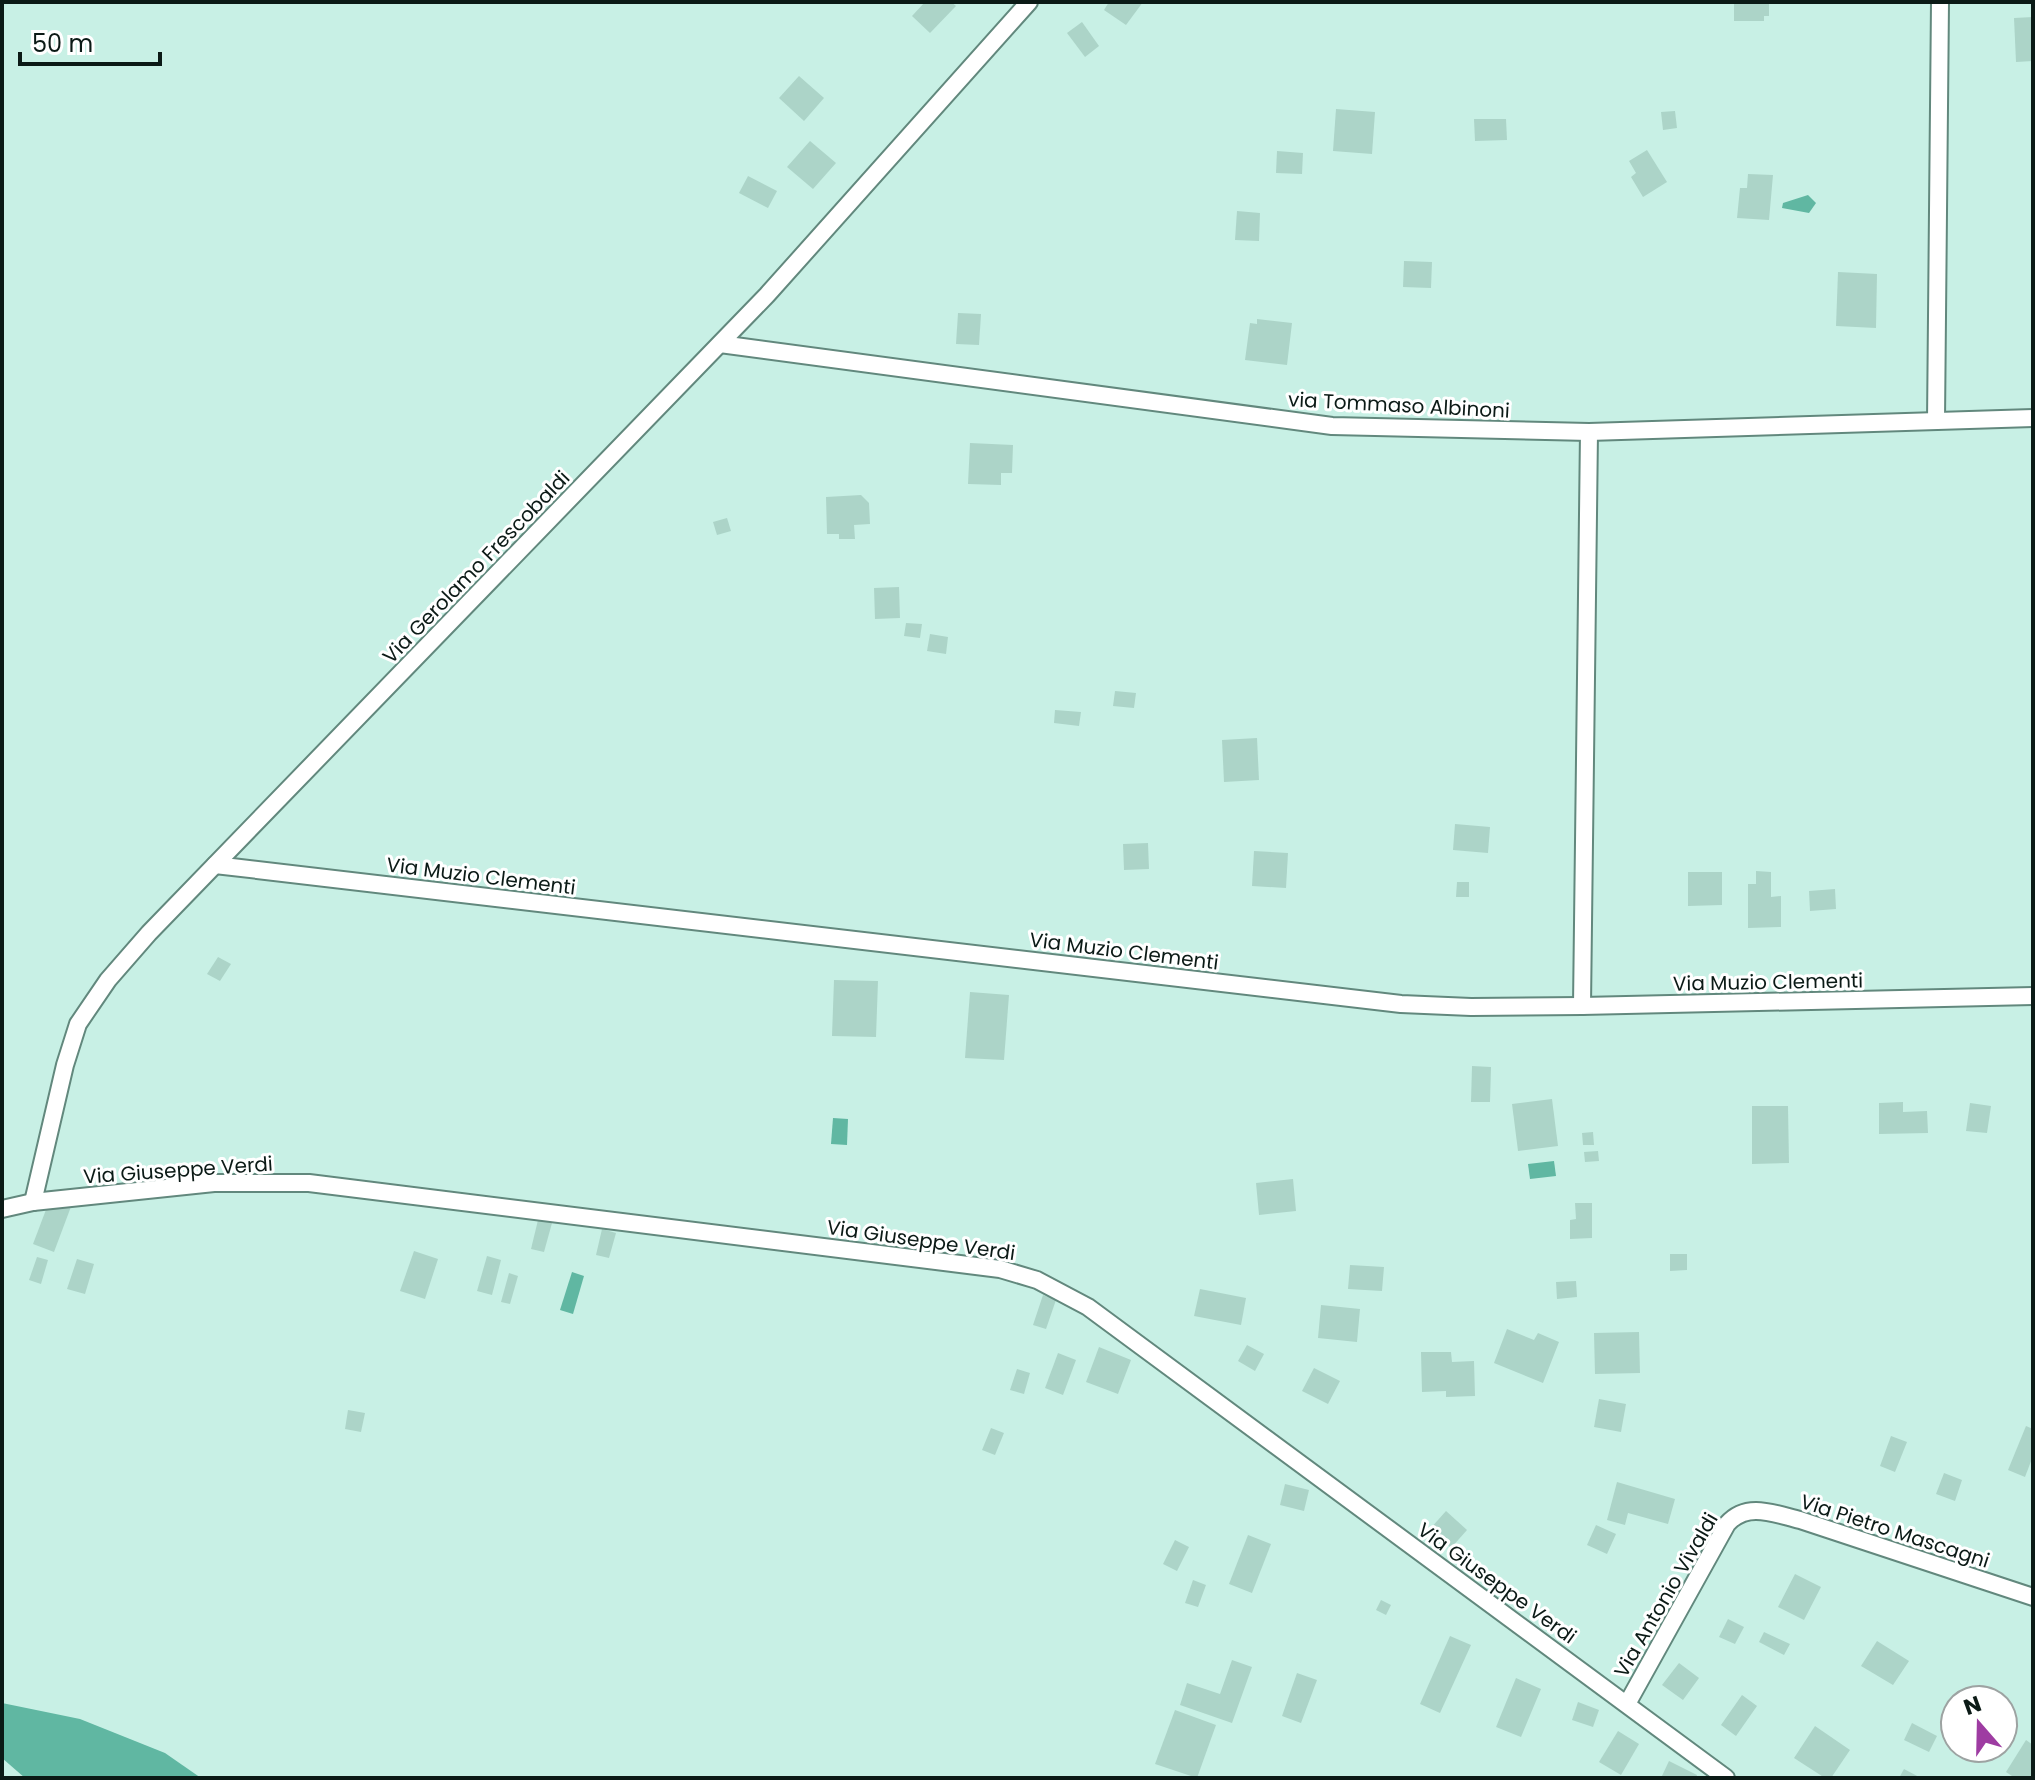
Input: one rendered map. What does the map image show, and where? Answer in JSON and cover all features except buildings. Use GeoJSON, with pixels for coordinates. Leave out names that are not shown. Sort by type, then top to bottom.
{"type":"FeatureCollection","features":[{"type":"Feature","properties":{"kind":"street","name":"Via Gerolamo Frescobaldi"},"geometry":{"type":"LineString","coordinates":[[33,1202],[65,1065],[78,1024],[108,980],[215,865],[767,295],[1029,2]]}},
{"type":"Feature","properties":{"kind":"street"},"geometry":{"type":"LineString","coordinates":[[1936,421],[1940,2]]}},
{"type":"Feature","properties":{"kind":"street","name":"via Tommaso Albinoni"},"geometry":{"type":"LineString","coordinates":[[720,344],[1332,426],[1589,432],[2033,418]]}},
{"type":"Feature","properties":{"kind":"street"},"geometry":{"type":"LineString","coordinates":[[1582,1006],[1589,432]]}},
{"type":"Feature","properties":{"kind":"street","name":"Via Muzio Clementi"},"geometry":{"type":"LineString","coordinates":[[215,865],[1376,1001],[1449,1006],[1582,1006],[2033,996]]}},
{"type":"Feature","properties":{"kind":"street","name":"Via Giuseppe Verdi"},"geometry":{"type":"LineString","coordinates":[[2,1209],[33,1202],[214,1183],[261,1181],[332,1185],[1000,1269],[1028,1276],[1088,1307],[1726,1778]]}},
{"type":"Feature","properties":{"kind":"street","name":"Via Pietro Mascagni"},"geometry":{"type":"LineString","coordinates":[[1744,1511],[1760,1510],[1800,1520],[2033,1597]]}},
{"type":"Feature","properties":{"kind":"street","name":"Via Antonio Vivaldi"},"geometry":{"type":"LineString","coordinates":[[1627,1704],[1727,1524],[1744,1511]]}},
{"type":"Feature","properties":{"kind":"shaded area"},"geometry":{"type":"Polygon","coordinates":[[[1808,195],[1816,203],[1809,213],[1782,208],[1783,203],[1808,195]]]}},
{"type":"Feature","properties":{"kind":"shaded area"},"geometry":{"type":"Polygon","coordinates":[[[833,1118],[848,1119],[847,1145],[831,1144],[833,1118]]]}},
{"type":"Feature","properties":{"kind":"shaded area"},"geometry":{"type":"Polygon","coordinates":[[[1554,1161],[1556,1176],[1530,1179],[1528,1164],[1554,1161]]]}},
{"type":"Feature","properties":{"kind":"shaded area"},"geometry":{"type":"Polygon","coordinates":[[[572,1272],[584,1276],[573,1314],[560,1310],[572,1272]]]}},
{"type":"Feature","properties":{"kind":"shaded area"},"geometry":{"type":"Polygon","coordinates":[[[2,1703],[80,1719],[165,1753],[201,1778],[25,1778],[2,1758],[2,1703]]]}}]}
